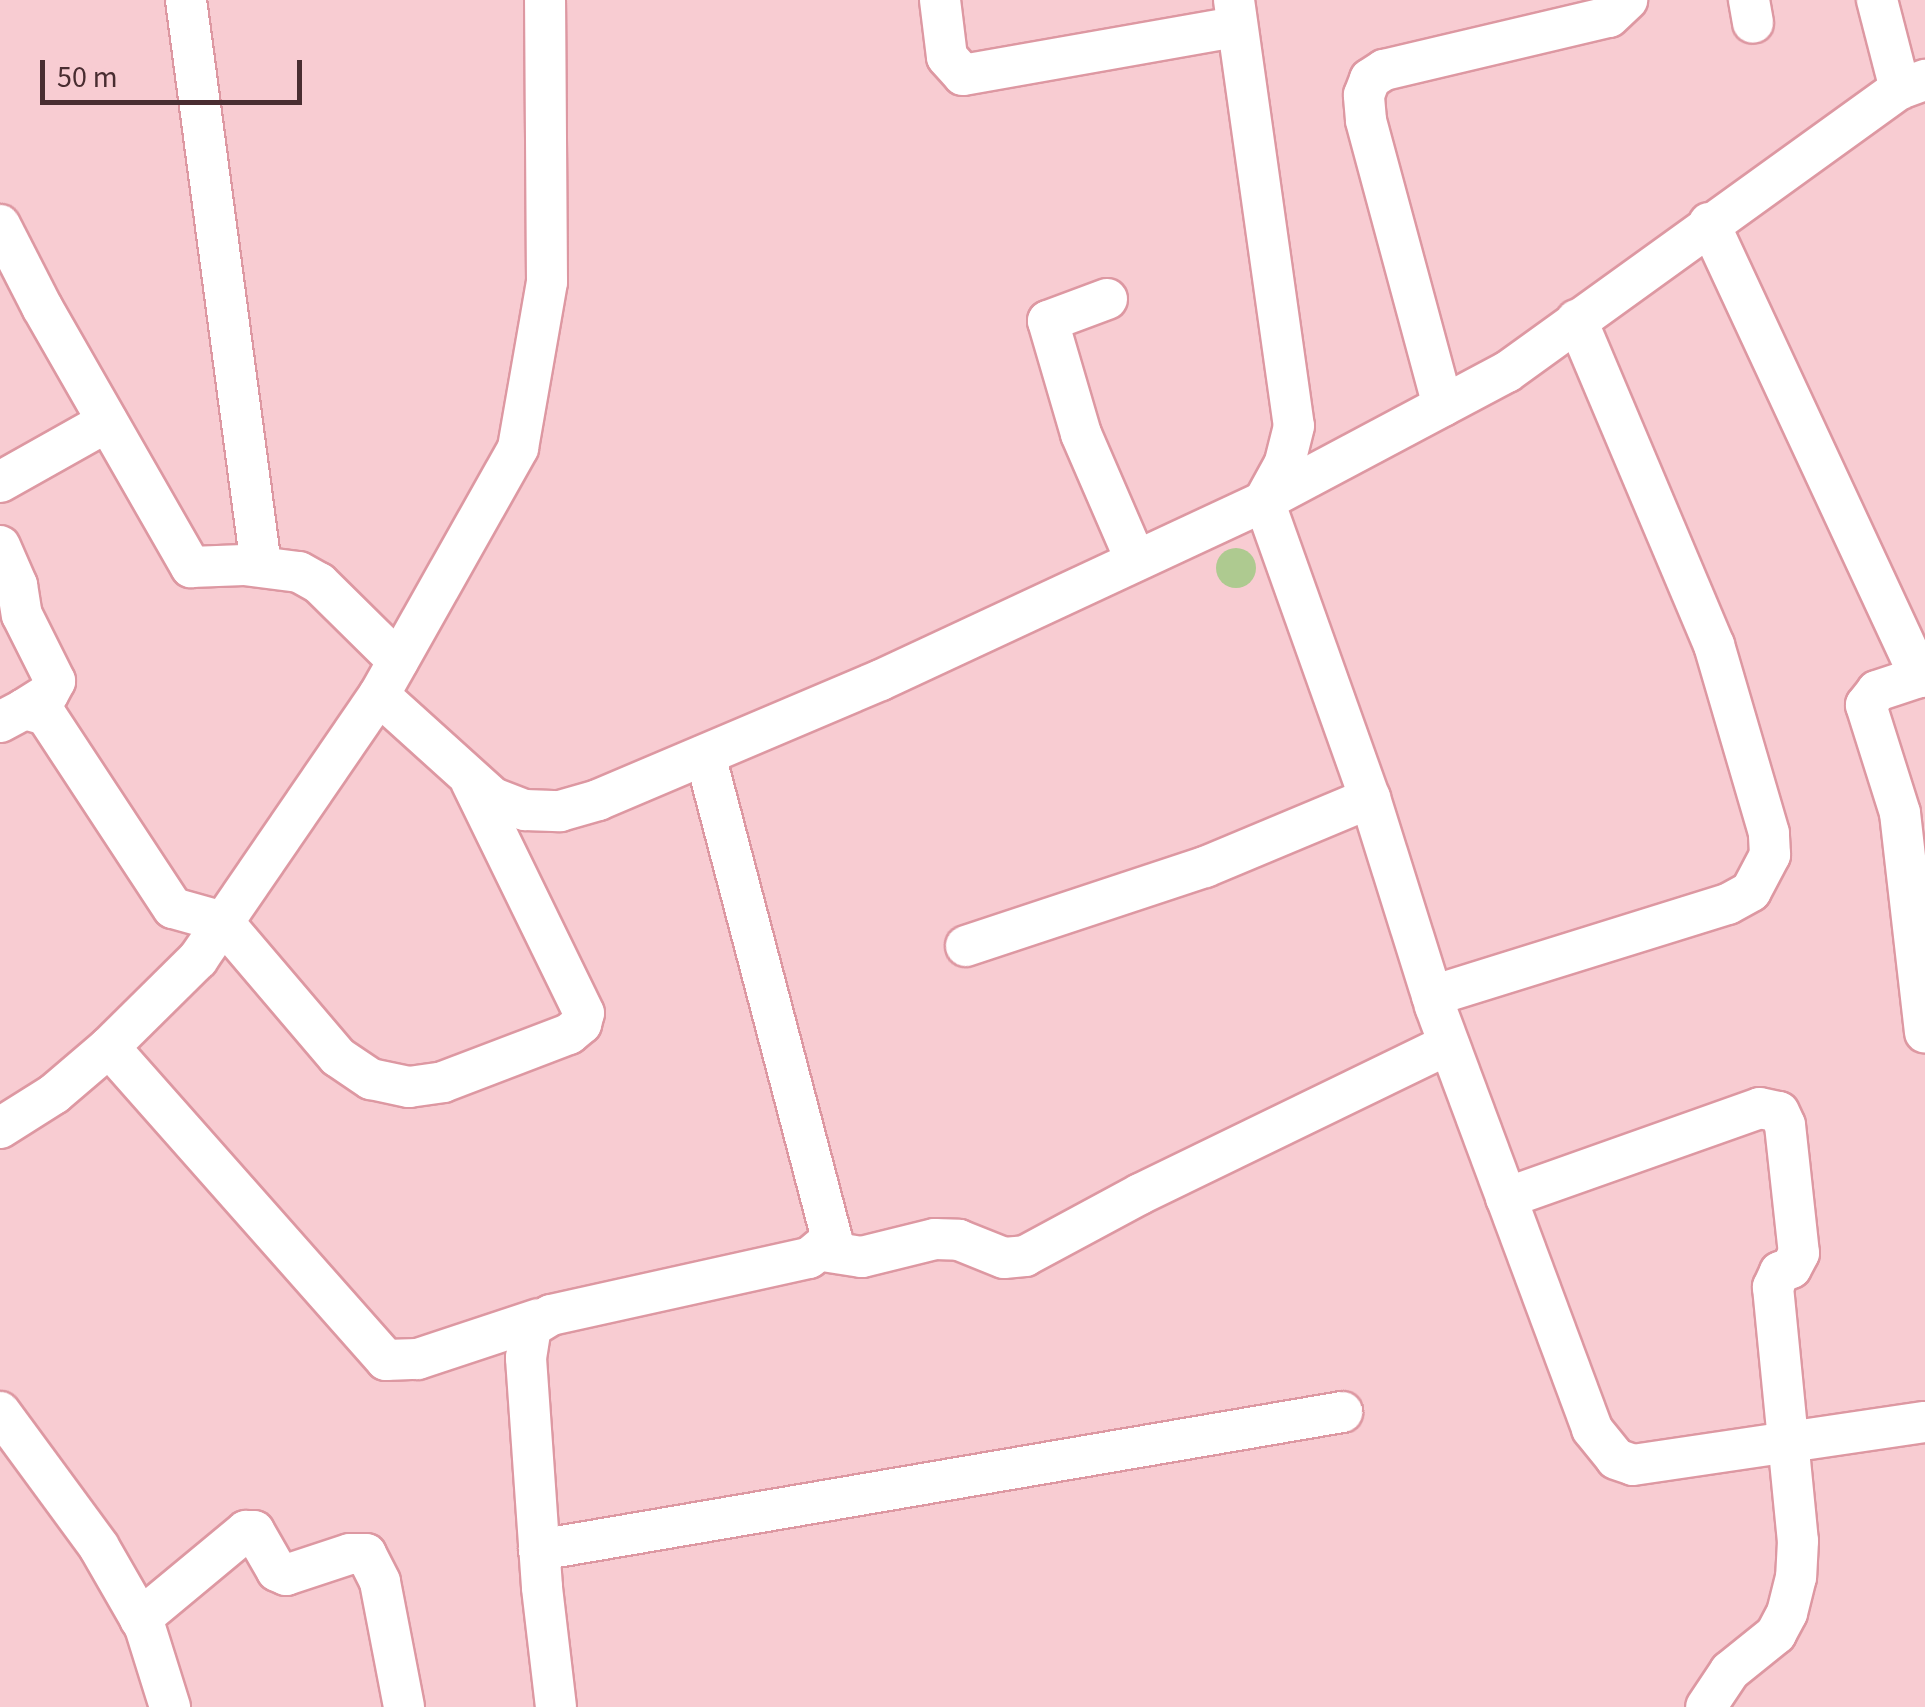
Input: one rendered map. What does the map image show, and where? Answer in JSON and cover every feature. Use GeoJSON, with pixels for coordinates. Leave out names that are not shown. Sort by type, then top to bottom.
{"type":"FeatureCollection","features":[{"type":"Feature","properties":{"kind":"street"},"geometry":{"type":"LineString","coordinates":[[186,0],[261,566]]}},
{"type":"Feature","properties":{"kind":"street"},"geometry":{"type":"LineString","coordinates":[[0,1128],[54,1094],[109,1047],[198,958],[388,678],[518,448],[547,282],[545,0]]}},
{"type":"Feature","properties":{"kind":"street"},"geometry":{"type":"LineString","coordinates":[[940,0],[948,57],[963,74],[1235,13],[1290,372],[1294,426],[1285,463],[1264,501],[1370,798],[1432,996],[1592,1429],[1616,1459],[1633,1466],[1925,1422]]}},
{"type":"Feature","properties":{"kind":"street"},"geometry":{"type":"LineString","coordinates":[[1443,406],[1366,120],[1364,95],[1370,79],[1384,70],[1609,17],[1627,0]]}},
{"type":"Feature","properties":{"kind":"street"},"geometry":{"type":"LineString","coordinates":[[470,781],[493,798],[525,810],[560,810],[705,755],[881,680],[1264,501],[1507,372],[1709,223],[1912,85],[1877,0]]}},
{"type":"Feature","properties":{"kind":"street"},"geometry":{"type":"LineString","coordinates":[[1709,223],[1923,676],[1877,691],[1866,705],[1900,813],[1925,1033]]}},
{"type":"Feature","properties":{"kind":"street"},"geometry":{"type":"LineString","coordinates":[[4,244],[192,568],[261,566],[299,572],[318,582],[470,781],[580,1000],[584,1012],[581,1024],[569,1034],[443,1082],[409,1087],[371,1080],[338,1057],[223,922],[174,908],[55,723],[36,708],[12,715]]}},
{"type":"Feature","properties":{"kind":"street"},"geometry":{"type":"LineString","coordinates":[[1107,299],[1048,321],[1081,434],[1136,561]]}},
{"type":"Feature","properties":{"kind":"street"},"geometry":{"type":"LineString","coordinates":[[1432,996],[1728,904],[1752,891],[1770,855],[1769,834],[1714,645],[1577,320]]}},
{"type":"Feature","properties":{"kind":"street"},"geometry":{"type":"LineString","coordinates":[[0,482],[107,422]]}},
{"type":"Feature","properties":{"kind":"street"},"geometry":{"type":"LineString","coordinates":[[0,546],[17,585],[22,615],[54,681],[48,694],[12,715]]}},
{"type":"Feature","properties":{"kind":"street"},"geometry":{"type":"LineString","coordinates":[[109,1047],[386,1360],[418,1359],[538,1319],[809,1258],[832,1239],[831,1224],[705,755]]}},
{"type":"Feature","properties":{"kind":"street"},"geometry":{"type":"LineString","coordinates":[[966,946],[1206,867],[1370,798]]}},
{"type":"Feature","properties":{"kind":"street"},"geometry":{"type":"LineString","coordinates":[[823,1250],[862,1257],[947,1239],[1004,1258],[1025,1256],[1140,1194],[1449,1044]]}},
{"type":"Feature","properties":{"kind":"street"},"geometry":{"type":"LineString","coordinates":[[1506,1198],[1760,1108],[1780,1112],[1785,1125],[1799,1253],[1773,1288],[1798,1540],[1787,1614],[1776,1634],[1730,1671],[1707,1699],[1706,1707]]}},
{"type":"Feature","properties":{"kind":"street"},"geometry":{"type":"LineString","coordinates":[[538,1319],[526,1340],[526,1358],[539,1550],[556,1707]]}},
{"type":"Feature","properties":{"kind":"street"},"geometry":{"type":"LineString","coordinates":[[0,1412],[99,1547],[140,1619],[170,1707]]}},
{"type":"Feature","properties":{"kind":"street"},"geometry":{"type":"LineString","coordinates":[[539,1550],[1342,1412]]}},
{"type":"Feature","properties":{"kind":"street"},"geometry":{"type":"LineString","coordinates":[[140,1619],[246,1531],[254,1531],[277,1571],[286,1575],[350,1554],[366,1554],[380,1582],[404,1707]]}},
{"type":"Feature","properties":{"kind":"building"},"geometry":{"type":"Polygon","coordinates":[[[1236,548],[1250,554],[1256,568],[1250,582],[1236,588],[1222,582],[1216,568],[1222,554],[1236,548]]]}}]}
